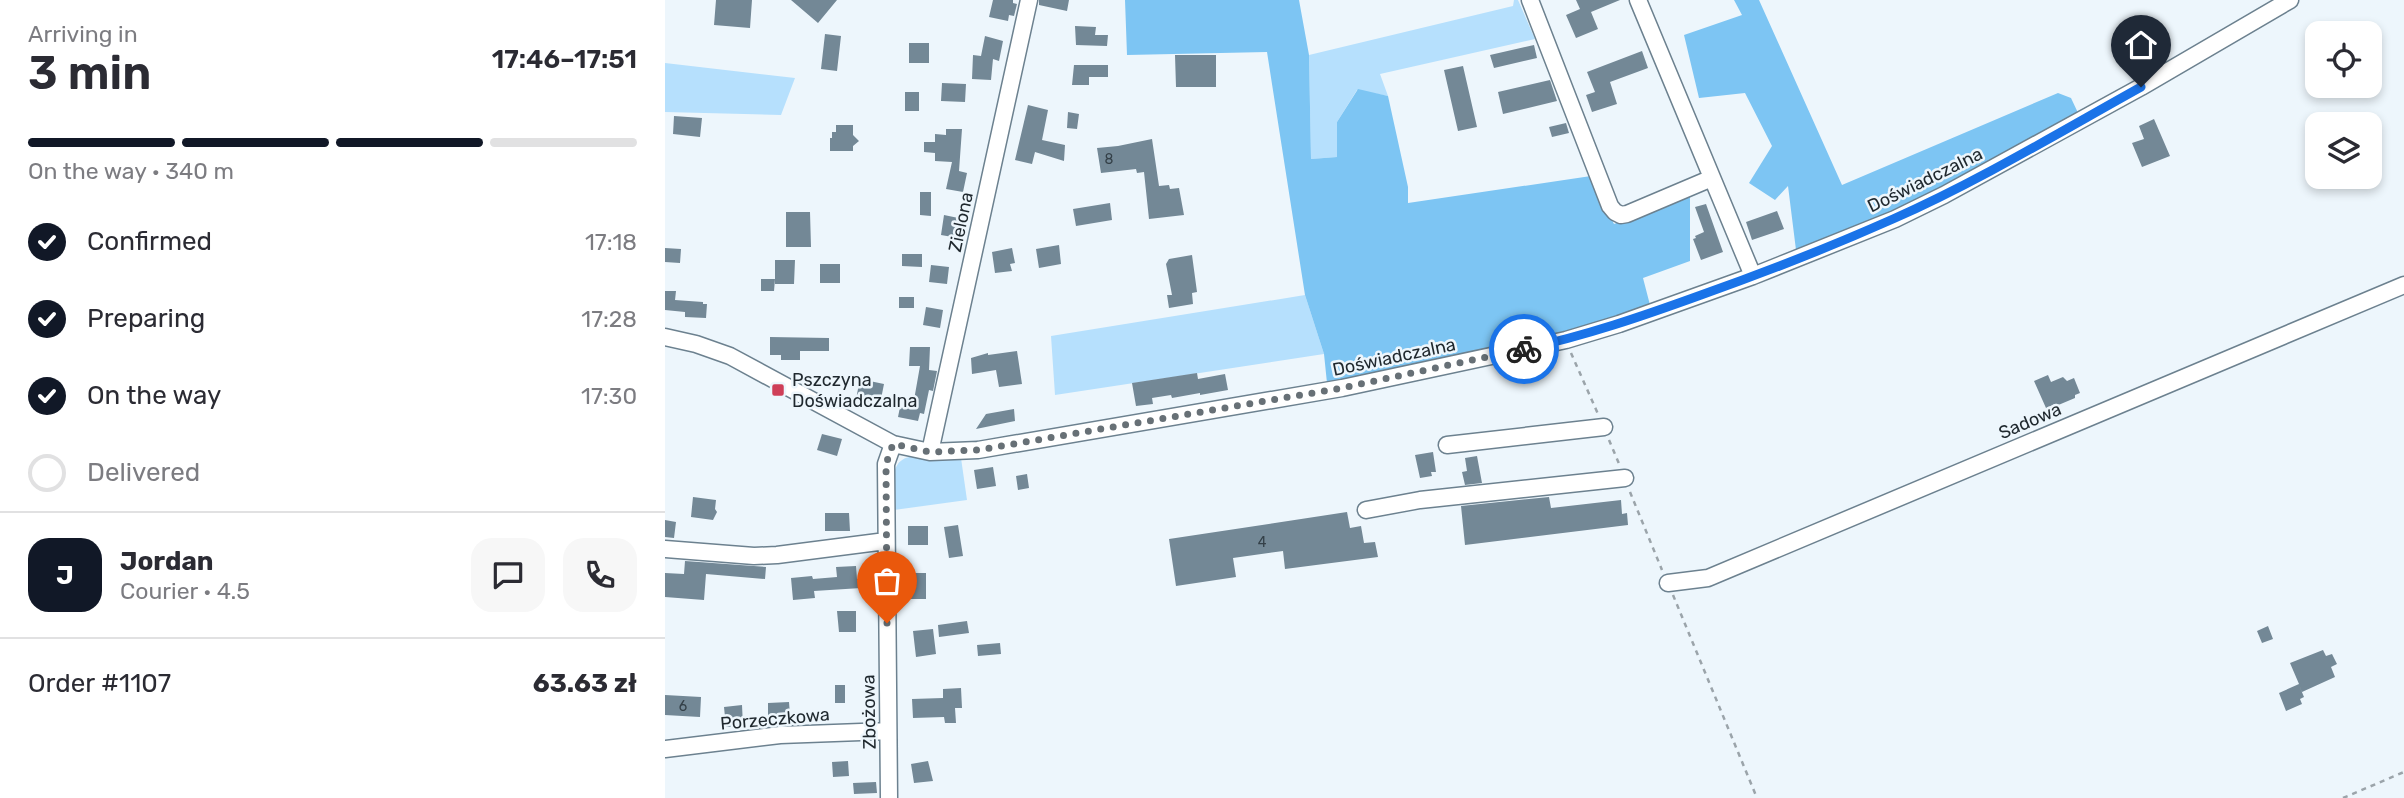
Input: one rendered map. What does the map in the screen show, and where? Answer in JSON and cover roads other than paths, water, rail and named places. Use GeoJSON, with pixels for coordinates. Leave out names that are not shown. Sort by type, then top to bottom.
{"type":"FeatureCollection","features":[{"type":"Feature","properties":{"kind":"street","name":"Zielona"},"geometry":{"type":"LineString","coordinates":[[930,452],[1029,0]]}},
{"type":"Feature","properties":{"kind":"street"},"geometry":{"type":"LineString","coordinates":[[1530,0],[1610,206],[1615,212],[1627,214],[1712,178]]}},
{"type":"Feature","properties":{"kind":"street"},"geometry":{"type":"LineString","coordinates":[[1638,0],[1753,276]]}},
{"type":"Feature","properties":{"kind":"street","name":"Doświadczalna"},"geometry":{"type":"LineString","coordinates":[[665,337],[730,356],[893,444],[930,452],[978,450],[1342,388],[1577,337],[1753,276],[1895,219],[2141,87],[2290,0]]}},
{"type":"Feature","properties":{"kind":"street","name":"Sadowa"},"geometry":{"type":"LineString","coordinates":[[1668,583],[1708,578],[2404,285]]}},
{"type":"Feature","properties":{"kind":"street"},"geometry":{"type":"LineString","coordinates":[[1447,445],[1604,427]]}},
{"type":"Feature","properties":{"kind":"street","name":"Zbożowa"},"geometry":{"type":"LineString","coordinates":[[889,798],[885,541],[886,464],[893,444]]}},
{"type":"Feature","properties":{"kind":"street"},"geometry":{"type":"LineString","coordinates":[[1366,510],[1420,500],[1625,478]]}},
{"type":"Feature","properties":{"kind":"street"},"geometry":{"type":"LineString","coordinates":[[665,549],[777,555],[885,541]]}},
{"type":"Feature","properties":{"kind":"street","name":"Porzeczkowa"},"geometry":{"type":"LineString","coordinates":[[665,749],[780,736],[888,731]]}},
{"type":"Feature","properties":{"kind":"place","name":"Pszczyna Doświadczalna"},"geometry":{"type":"Point","coordinates":[778,390]}}]}
